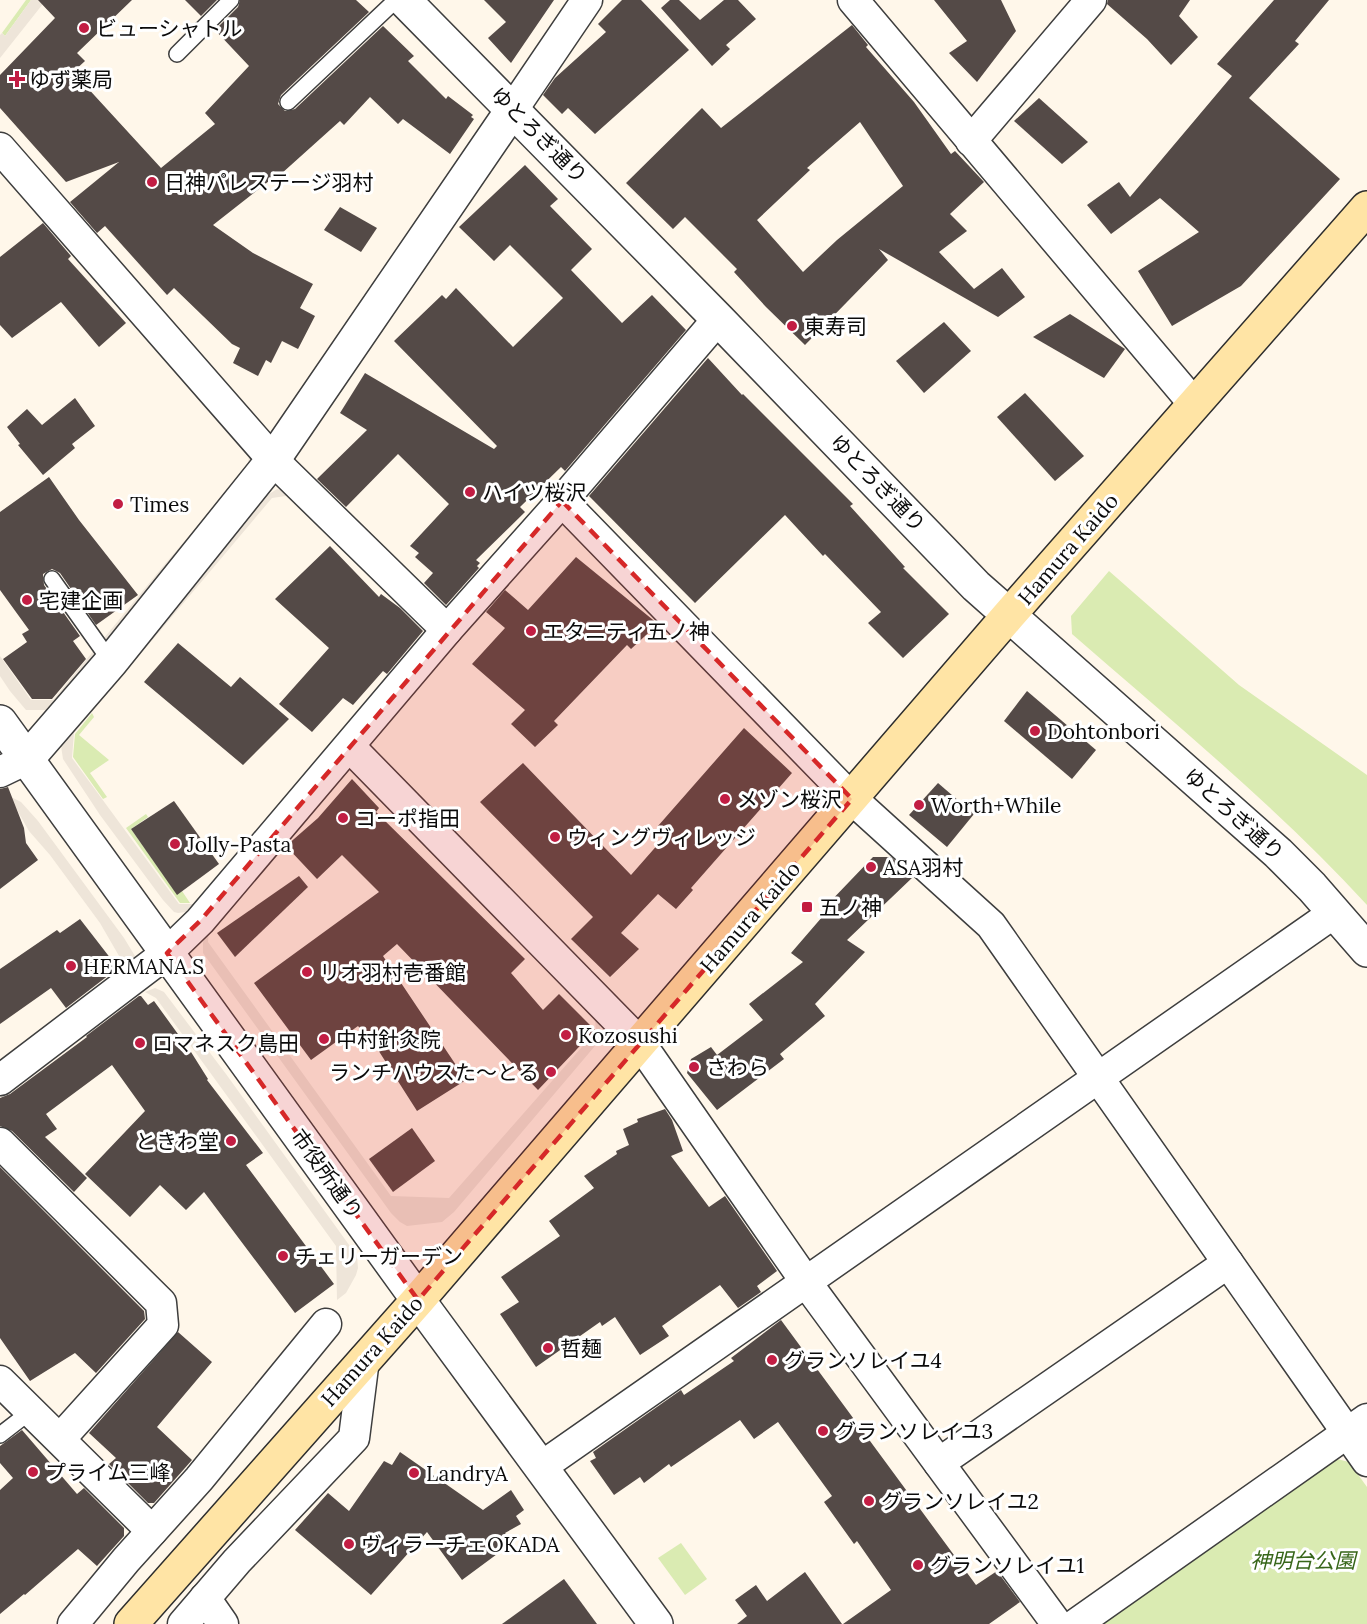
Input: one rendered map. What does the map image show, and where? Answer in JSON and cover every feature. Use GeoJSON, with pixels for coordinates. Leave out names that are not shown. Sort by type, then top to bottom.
{"type":"FeatureCollection","features":[{"type":"Feature","properties":{"kind":"main road","name":"Hamura Kaido"},"geometry":{"type":"LineString","coordinates":[[131,1624],[418,1300],[1009,615],[1367,208]]}},
{"type":"Feature","properties":{"kind":"street","name":"ゆとろぎ通り"},"geometry":{"type":"LineString","coordinates":[[404,0],[718,319],[976,586],[1234,812],[1287,862],[1367,950]]}},
{"type":"Feature","properties":{"kind":"street"},"geometry":{"type":"LineString","coordinates":[[13,766],[111,662],[273,460],[587,0]]}},
{"type":"Feature","properties":{"kind":"street"},"geometry":{"type":"LineString","coordinates":[[853,0],[1195,405]]}},
{"type":"Feature","properties":{"kind":"street"},"geometry":{"type":"LineString","coordinates":[[971,141],[1091,0]]}},
{"type":"Feature","properties":{"kind":"street"},"geometry":{"type":"LineString","coordinates":[[0,148],[273,460],[447,630]]}},
{"type":"Feature","properties":{"kind":"street"},"geometry":{"type":"LineString","coordinates":[[0,1080],[167,953],[200,921],[447,630],[562,501],[718,319]]}},
{"type":"Feature","properties":{"kind":"street"},"geometry":{"type":"LineString","coordinates":[[562,501],[852,799],[991,926],[1228,1263],[1357,1426],[1367,1461]]}},
{"type":"Feature","properties":{"kind":"street","name":"市役所通り"},"geometry":{"type":"LineString","coordinates":[[0,722],[13,766],[167,953],[656,1624]]}},
{"type":"Feature","properties":{"kind":"street"},"geometry":{"type":"LineString","coordinates":[[350,747],[640,1043],[806,1282],[1058,1624]]}},
{"type":"Feature","properties":{"kind":"street"},"geometry":{"type":"LineString","coordinates":[[541,1467],[1334,912]]}},
{"type":"Feature","properties":{"kind":"street"},"geometry":{"type":"LineString","coordinates":[[0,1143],[161,1303],[163,1325],[60,1439]]}},
{"type":"Feature","properties":{"kind":"street"},"geometry":{"type":"LineString","coordinates":[[939,1463],[1228,1263]]}},
{"type":"Feature","properties":{"kind":"street"},"geometry":{"type":"LineString","coordinates":[[73,1624],[199,1479],[326,1324]]}},
{"type":"Feature","properties":{"kind":"street"},"geometry":{"type":"LineString","coordinates":[[183,1624],[354,1438],[364,1359]]}},
{"type":"Feature","properties":{"kind":"street"},"geometry":{"type":"LineString","coordinates":[[0,1381],[152,1531]]}},
{"type":"Feature","properties":{"kind":"street"},"geometry":{"type":"LineString","coordinates":[[1076,1624],[1357,1426]]}},
{"type":"Feature","properties":{"kind":"street"},"geometry":{"type":"LineString","coordinates":[[205,1598],[223,1624]]}},
{"type":"Feature","properties":{"kind":"lane"},"geometry":{"type":"LineString","coordinates":[[177,54],[231,0]]}},
{"type":"Feature","properties":{"kind":"lane"},"geometry":{"type":"LineString","coordinates":[[288,102],[396,0]]}},
{"type":"Feature","properties":{"kind":"lane"},"geometry":{"type":"LineString","coordinates":[[52,579],[111,662]]}},
{"type":"Feature","properties":{"kind":"lane"},"geometry":{"type":"LineString","coordinates":[[0,1435],[31,1411]]}},
{"type":"Feature","properties":{"kind":"highlighted area"},"geometry":{"type":"Polygon","coordinates":[[[562,501],[852,799],[418,1300],[167,953],[200,921],[562,501]]]}},
{"type":"Feature","properties":{"kind":"green space"},"geometry":{"type":"Polygon","coordinates":[[[26,0],[31,0],[5,36],[2,33],[26,0]]]}},
{"type":"Feature","properties":{"kind":"green space"},"geometry":{"type":"Polygon","coordinates":[[[1109,571],[1239,685],[1367,775],[1367,905],[1261,799],[1072,634],[1071,616],[1109,571]]]}},
{"type":"Feature","properties":{"kind":"green space"},"geometry":{"type":"Polygon","coordinates":[[[92,713],[94,717],[79,735],[109,760],[90,773],[107,797],[103,799],[73,757],[75,734],[92,713]]]}},
{"type":"Feature","properties":{"kind":"green space"},"geometry":{"type":"Polygon","coordinates":[[[146,814],[148,817],[131,829],[177,894],[182,891],[190,903],[180,903],[126,828],[146,814]]]}},
{"type":"Feature","properties":{"kind":"green space","name":"神明台公園"},"geometry":{"type":"Polygon","coordinates":[[[1337,1459],[1349,1462],[1367,1487],[1367,1624],[1103,1624],[1337,1459]]]}},
{"type":"Feature","properties":{"kind":"green space"},"geometry":{"type":"Polygon","coordinates":[[[681,1543],[707,1579],[685,1595],[658,1558],[681,1543]]]}},
{"type":"Feature","properties":{"kind":"shaded area"},"geometry":{"type":"Polygon","coordinates":[[[31,0],[46,0],[0,58],[0,35],[2,33],[5,36],[31,0]]]}},
{"type":"Feature","properties":{"kind":"shaded area"},"geometry":{"type":"Polygon","coordinates":[[[249,457],[252,462],[169,570],[48,710],[26,710],[0,676],[0,656],[31,700],[53,700],[247,468],[249,457]]]}},
{"type":"Feature","properties":{"kind":"shaded area"},"geometry":{"type":"Polygon","coordinates":[[[277,489],[287,492],[286,496],[272,498],[74,733],[72,758],[179,904],[193,904],[186,912],[178,913],[174,912],[163,900],[100,815],[63,759],[61,746],[65,737],[263,498],[277,489]]]}},
{"type":"Feature","properties":{"kind":"shaded area"},"geometry":{"type":"Polygon","coordinates":[[[9,796],[21,802],[38,821],[124,938],[135,956],[126,968],[100,923],[50,855],[29,831],[9,796]]]}},
{"type":"Feature","properties":{"kind":"shaded area"},"geometry":{"type":"Polygon","coordinates":[[[209,929],[208,942],[391,1196],[449,1198],[596,1031],[595,1019],[599,1023],[602,1034],[600,1040],[454,1212],[442,1222],[407,1226],[391,1213],[203,953],[203,942],[209,929]]]}},
{"type":"Feature","properties":{"kind":"shaded area"},"geometry":{"type":"Polygon","coordinates":[[[155,988],[164,992],[226,1074],[357,1256],[356,1275],[346,1293],[337,1300],[336,1246],[156,998],[145,992],[155,988]]]}},
{"type":"Feature","properties":{"kind":"building"},"geometry":{"type":"Polygon","coordinates":[[[38,0],[132,0],[77,53],[85,61],[73,72],[161,168],[215,124],[205,113],[249,66],[215,30],[238,7],[240,0],[356,0],[369,12],[281,95],[278,104],[285,111],[295,109],[383,26],[414,56],[408,61],[446,99],[448,96],[473,115],[471,117],[474,119],[450,154],[403,119],[398,124],[370,97],[344,125],[340,121],[271,183],[269,181],[213,225],[253,253],[313,284],[300,308],[315,316],[298,349],[282,341],[271,363],[266,360],[258,376],[233,363],[240,348],[232,344],[174,288],[167,295],[105,226],[97,233],[70,202],[119,162],[66,182],[0,108],[0,75],[55,18],[38,0]]]}},
{"type":"Feature","properties":{"kind":"building"},"geometry":{"type":"Polygon","coordinates":[[[185,0],[217,0],[201,16],[185,0]]]}},
{"type":"Feature","properties":{"kind":"building"},"geometry":{"type":"Polygon","coordinates":[[[484,0],[554,0],[511,63],[488,38],[506,22],[484,0]]]}},
{"type":"Feature","properties":{"kind":"building"},"geometry":{"type":"Polygon","coordinates":[[[622,0],[641,0],[689,50],[595,134],[568,108],[562,114],[543,95],[555,78],[606,32],[598,24],[622,0]]]}},
{"type":"Feature","properties":{"kind":"building"},"geometry":{"type":"Polygon","coordinates":[[[670,0],[679,0],[700,20],[724,0],[738,0],[756,19],[726,45],[730,49],[712,66],[661,8],[670,0]]]}},
{"type":"Feature","properties":{"kind":"building"},"geometry":{"type":"Polygon","coordinates":[[[934,0],[1001,0],[1016,31],[977,82],[949,53],[967,41],[934,0]]]}},
{"type":"Feature","properties":{"kind":"building"},"geometry":{"type":"Polygon","coordinates":[[[1108,0],[1190,0],[1179,16],[1198,37],[1171,65],[1147,39],[1107,4],[1108,0]]]}},
{"type":"Feature","properties":{"kind":"building"},"geometry":{"type":"Polygon","coordinates":[[[1274,0],[1329,0],[1295,41],[1299,44],[1249,98],[1340,179],[1241,286],[1172,326],[1138,271],[1199,232],[1160,198],[1111,234],[1087,205],[1119,182],[1130,197],[1232,76],[1217,64],[1274,0]]]}},
{"type":"Feature","properties":{"kind":"building"},"geometry":{"type":"Polygon","coordinates":[[[852,25],[868,45],[866,47],[914,102],[951,154],[955,151],[984,182],[950,214],[967,231],[939,252],[974,289],[1002,268],[1025,297],[998,317],[879,249],[888,260],[805,345],[766,307],[734,272],[737,269],[685,217],[673,229],[626,183],[702,108],[721,128],[852,25]],[[860,122],[807,168],[810,170],[757,220],[803,272],[837,240],[903,186],[860,122]]]}},
{"type":"Feature","properties":{"kind":"building"},"geometry":{"type":"Polygon","coordinates":[[[1039,98],[1088,142],[1062,164],[1014,121],[1039,98]]]}},
{"type":"Feature","properties":{"kind":"building"},"geometry":{"type":"Polygon","coordinates":[[[525,165],[558,199],[550,206],[592,249],[571,270],[622,323],[652,295],[686,330],[565,471],[561,467],[520,507],[525,512],[476,560],[480,563],[477,566],[479,568],[446,605],[424,583],[433,573],[415,557],[419,553],[410,546],[449,504],[398,454],[346,507],[317,479],[367,430],[340,413],[365,373],[494,449],[497,446],[394,341],[442,295],[446,299],[456,288],[513,347],[563,298],[510,245],[494,261],[459,227],[525,165]]]}},
{"type":"Feature","properties":{"kind":"building"},"geometry":{"type":"Polygon","coordinates":[[[340,207],[377,228],[361,252],[324,230],[340,207]]]}},
{"type":"Feature","properties":{"kind":"building"},"geometry":{"type":"Polygon","coordinates":[[[43,223],[71,256],[68,259],[126,323],[99,347],[61,302],[12,338],[0,325],[0,257],[43,223]]]}},
{"type":"Feature","properties":{"kind":"building"},"geometry":{"type":"Polygon","coordinates":[[[1070,314],[1125,349],[1104,378],[1033,337],[1070,314]]]}},
{"type":"Feature","properties":{"kind":"building"},"geometry":{"type":"Polygon","coordinates":[[[944,322],[971,351],[924,393],[896,361],[944,322]]]}},
{"type":"Feature","properties":{"kind":"building"},"geometry":{"type":"Polygon","coordinates":[[[708,358],[742,395],[853,504],[850,506],[905,567],[903,568],[949,614],[903,658],[868,623],[881,612],[825,554],[823,556],[785,515],[695,603],[589,496],[708,358]]]}},
{"type":"Feature","properties":{"kind":"building"},"geometry":{"type":"Polygon","coordinates":[[[1025,393],[1084,456],[1055,481],[997,417],[1025,393]]]}},
{"type":"Feature","properties":{"kind":"building"},"geometry":{"type":"Polygon","coordinates":[[[75,398],[95,426],[72,444],[75,448],[43,475],[18,445],[20,444],[7,427],[27,409],[42,425],[75,398]]]}},
{"type":"Feature","properties":{"kind":"building"},"geometry":{"type":"Polygon","coordinates":[[[49,477],[79,520],[138,595],[96,625],[60,573],[52,569],[43,574],[44,585],[80,636],[73,641],[86,659],[52,699],[32,699],[3,659],[27,642],[22,634],[29,630],[0,590],[0,512],[49,477]]]}},
{"type":"Feature","properties":{"kind":"building"},"geometry":{"type":"Polygon","coordinates":[[[330,546],[379,597],[381,594],[400,608],[423,631],[387,674],[383,671],[353,705],[343,698],[312,732],[279,704],[329,648],[275,599],[330,546]]]}},
{"type":"Feature","properties":{"kind":"building"},"geometry":{"type":"Polygon","coordinates":[[[576,557],[658,624],[631,649],[627,645],[554,721],[558,725],[535,747],[511,724],[525,710],[472,664],[505,628],[486,612],[505,590],[528,610],[576,557]]]}},
{"type":"Feature","properties":{"kind":"building"},"geometry":{"type":"Polygon","coordinates":[[[178,643],[231,687],[240,677],[289,719],[243,765],[144,682],[178,643]]]}},
{"type":"Feature","properties":{"kind":"building"},"geometry":{"type":"Polygon","coordinates":[[[1027,691],[1096,750],[1072,779],[1004,721],[1027,691]]]}},
{"type":"Feature","properties":{"kind":"building"},"geometry":{"type":"Polygon","coordinates":[[[744,728],[792,773],[691,888],[693,890],[676,909],[658,894],[621,933],[639,949],[610,977],[571,939],[593,917],[480,802],[523,763],[631,875],[667,834],[658,826],[744,728]]]}},
{"type":"Feature","properties":{"kind":"building"},"geometry":{"type":"Polygon","coordinates":[[[352,779],[379,808],[376,812],[525,959],[511,973],[543,1010],[559,994],[595,1030],[538,1090],[397,944],[383,956],[466,1080],[417,1111],[366,1031],[364,1033],[358,1026],[311,1060],[254,983],[379,892],[342,855],[317,879],[286,846],[318,818],[352,779]]]}},
{"type":"Feature","properties":{"kind":"building"},"geometry":{"type":"Polygon","coordinates":[[[938,783],[974,814],[947,847],[909,815],[938,783]]]}},
{"type":"Feature","properties":{"kind":"building"},"geometry":{"type":"Polygon","coordinates":[[[8,787],[24,828],[26,843],[38,860],[0,889],[0,789],[8,787]]]}},
{"type":"Feature","properties":{"kind":"building"},"geometry":{"type":"Polygon","coordinates":[[[174,801],[219,864],[177,895],[131,829],[174,801]]]}},
{"type":"Feature","properties":{"kind":"building"},"geometry":{"type":"Polygon","coordinates":[[[873,857],[891,857],[913,877],[847,940],[865,952],[815,1004],[825,1016],[780,1054],[784,1059],[717,1110],[687,1073],[691,1059],[711,1047],[717,1055],[763,1020],[749,1004],[803,962],[791,953],[829,909],[826,906],[873,857]]]}},
{"type":"Feature","properties":{"kind":"building"},"geometry":{"type":"Polygon","coordinates":[[[299,876],[308,887],[235,957],[217,933],[299,876]]]}},
{"type":"Feature","properties":{"kind":"building","name":"HERMANA.S"},"geometry":{"type":"Polygon","coordinates":[[[80,919],[118,968],[66,1008],[51,988],[0,1024],[0,969],[57,930],[60,933],[80,919]]]}},
{"type":"Feature","properties":{"kind":"building"},"geometry":{"type":"Polygon","coordinates":[[[139,996],[148,1005],[154,1001],[191,1052],[207,1080],[263,1153],[246,1165],[334,1284],[295,1313],[204,1192],[186,1210],[160,1185],[130,1217],[85,1174],[145,1111],[112,1065],[46,1114],[57,1129],[45,1137],[87,1178],[74,1192],[12,1131],[0,1126],[0,1098],[10,1094],[139,996]]]}},
{"type":"Feature","properties":{"kind":"building"},"geometry":{"type":"Polygon","coordinates":[[[665,1109],[672,1120],[683,1151],[671,1156],[709,1207],[725,1196],[777,1271],[757,1286],[761,1292],[738,1308],[720,1285],[662,1326],[669,1336],[640,1355],[615,1317],[602,1326],[600,1322],[536,1367],[500,1314],[519,1302],[501,1277],[560,1236],[549,1221],[594,1188],[584,1176],[617,1154],[616,1151],[629,1145],[623,1129],[638,1122],[637,1119],[665,1109]]]}},
{"type":"Feature","properties":{"kind":"building"},"geometry":{"type":"Polygon","coordinates":[[[412,1128],[435,1161],[393,1192],[369,1159],[412,1128]]]}},
{"type":"Feature","properties":{"kind":"building"},"geometry":{"type":"Polygon","coordinates":[[[0,1167],[144,1311],[145,1319],[96,1373],[75,1353],[30,1381],[0,1338],[0,1167]]]}},
{"type":"Feature","properties":{"kind":"building"},"geometry":{"type":"Polygon","coordinates":[[[781,1320],[976,1585],[997,1571],[1020,1602],[989,1624],[843,1624],[891,1590],[857,1541],[854,1544],[824,1502],[832,1496],[778,1422],[754,1439],[740,1420],[671,1467],[669,1464],[644,1483],[640,1477],[614,1495],[590,1461],[596,1458],[593,1452],[681,1390],[684,1395],[734,1361],[731,1358],[781,1320]]]}},
{"type":"Feature","properties":{"kind":"building"},"geometry":{"type":"Polygon","coordinates":[[[178,1332],[212,1362],[157,1427],[192,1460],[154,1503],[148,1503],[109,1464],[116,1458],[89,1433],[178,1332]]]}},
{"type":"Feature","properties":{"kind":"building"},"geometry":{"type":"Polygon","coordinates":[[[22,1430],[77,1494],[84,1488],[124,1528],[124,1536],[97,1566],[78,1549],[0,1614],[0,1490],[13,1478],[0,1463],[0,1446],[22,1430]]]}},
{"type":"Feature","properties":{"kind":"building"},"geometry":{"type":"Polygon","coordinates":[[[400,1452],[483,1510],[511,1490],[524,1510],[516,1516],[521,1524],[505,1533],[512,1543],[462,1580],[427,1532],[371,1595],[295,1530],[328,1493],[349,1511],[384,1461],[392,1465],[400,1452]]]}},
{"type":"Feature","properties":{"kind":"building"},"geometry":{"type":"Polygon","coordinates":[[[805,1572],[842,1624],[737,1624],[747,1616],[735,1600],[756,1585],[767,1601],[805,1572]]]}},
{"type":"Feature","properties":{"kind":"building"},"geometry":{"type":"Polygon","coordinates":[[[564,1579],[597,1624],[502,1624],[564,1579]]]}},
{"type":"Feature","properties":{"kind":"place","name":"ビューシャトル"},"geometry":{"type":"Point","coordinates":[84,28]}},
{"type":"Feature","properties":{"kind":"place","name":"ゆず薬局"},"geometry":{"type":"Point","coordinates":[17,79]}},
{"type":"Feature","properties":{"kind":"place","name":"日神パレステージ羽村"},"geometry":{"type":"Point","coordinates":[152,182]}},
{"type":"Feature","properties":{"kind":"place","name":"東寿司"},"geometry":{"type":"Point","coordinates":[792,326]}},
{"type":"Feature","properties":{"kind":"place","name":"ハイツ桜沢"},"geometry":{"type":"Point","coordinates":[470,492]}},
{"type":"Feature","properties":{"kind":"place","name":"Times"},"geometry":{"type":"Point","coordinates":[118,504]}},
{"type":"Feature","properties":{"kind":"place","name":"宅建企画"},"geometry":{"type":"Point","coordinates":[27,600]}},
{"type":"Feature","properties":{"kind":"place","name":"エタニティ五ノ神"},"geometry":{"type":"Point","coordinates":[531,631]}},
{"type":"Feature","properties":{"kind":"place","name":"Dohtonbori"},"geometry":{"type":"Point","coordinates":[1035,731]}},
{"type":"Feature","properties":{"kind":"place","name":"メゾン桜沢"},"geometry":{"type":"Point","coordinates":[725,799]}},
{"type":"Feature","properties":{"kind":"place","name":"Worth+While"},"geometry":{"type":"Point","coordinates":[919,805]}},
{"type":"Feature","properties":{"kind":"place","name":"コーポ指田"},"geometry":{"type":"Point","coordinates":[343,818]}},
{"type":"Feature","properties":{"kind":"place","name":"ウィングヴィレッジ"},"geometry":{"type":"Point","coordinates":[555,837]}},
{"type":"Feature","properties":{"kind":"place","name":"Jolly-Pasta"},"geometry":{"type":"Point","coordinates":[175,844]}},
{"type":"Feature","properties":{"kind":"place","name":"ASA羽村"},"geometry":{"type":"Point","coordinates":[871,867]}},
{"type":"Feature","properties":{"kind":"place","name":"五ノ神"},"geometry":{"type":"Point","coordinates":[807,907]}},
{"type":"Feature","properties":{"kind":"place","name":"HERMANA.S"},"geometry":{"type":"Point","coordinates":[71,966]}},
{"type":"Feature","properties":{"kind":"place","name":"リオ羽村壱番館"},"geometry":{"type":"Point","coordinates":[307,972]}},
{"type":"Feature","properties":{"kind":"place","name":"Kozosushi"},"geometry":{"type":"Point","coordinates":[566,1035]}},
{"type":"Feature","properties":{"kind":"place","name":"中村針灸院"},"geometry":{"type":"Point","coordinates":[324,1039]}},
{"type":"Feature","properties":{"kind":"place","name":"ロマネスク島田"},"geometry":{"type":"Point","coordinates":[140,1043]}},
{"type":"Feature","properties":{"kind":"place","name":"さわら"},"geometry":{"type":"Point","coordinates":[694,1067]}},
{"type":"Feature","properties":{"kind":"place","name":"ランチハウスた〜とる"},"geometry":{"type":"Point","coordinates":[551,1072]}},
{"type":"Feature","properties":{"kind":"place","name":"ときわ堂"},"geometry":{"type":"Point","coordinates":[231,1141]}},
{"type":"Feature","properties":{"kind":"place","name":"チェリーガーデン"},"geometry":{"type":"Point","coordinates":[283,1256]}},
{"type":"Feature","properties":{"kind":"place","name":"哲麺"},"geometry":{"type":"Point","coordinates":[548,1348]}},
{"type":"Feature","properties":{"kind":"place","name":"グランソレイユ4"},"geometry":{"type":"Point","coordinates":[772,1360]}},
{"type":"Feature","properties":{"kind":"place","name":"グランソレイユ3"},"geometry":{"type":"Point","coordinates":[823,1431]}},
{"type":"Feature","properties":{"kind":"place","name":"プライム三峰"},"geometry":{"type":"Point","coordinates":[33,1472]}},
{"type":"Feature","properties":{"kind":"place","name":"LandryA"},"geometry":{"type":"Point","coordinates":[414,1473]}},
{"type":"Feature","properties":{"kind":"place","name":"グランソレイユ2"},"geometry":{"type":"Point","coordinates":[869,1501]}},
{"type":"Feature","properties":{"kind":"place","name":"ヴィラーチェOKADA"},"geometry":{"type":"Point","coordinates":[349,1544]}},
{"type":"Feature","properties":{"kind":"place","name":"グランソレイユ1"},"geometry":{"type":"Point","coordinates":[918,1565]}}]}
